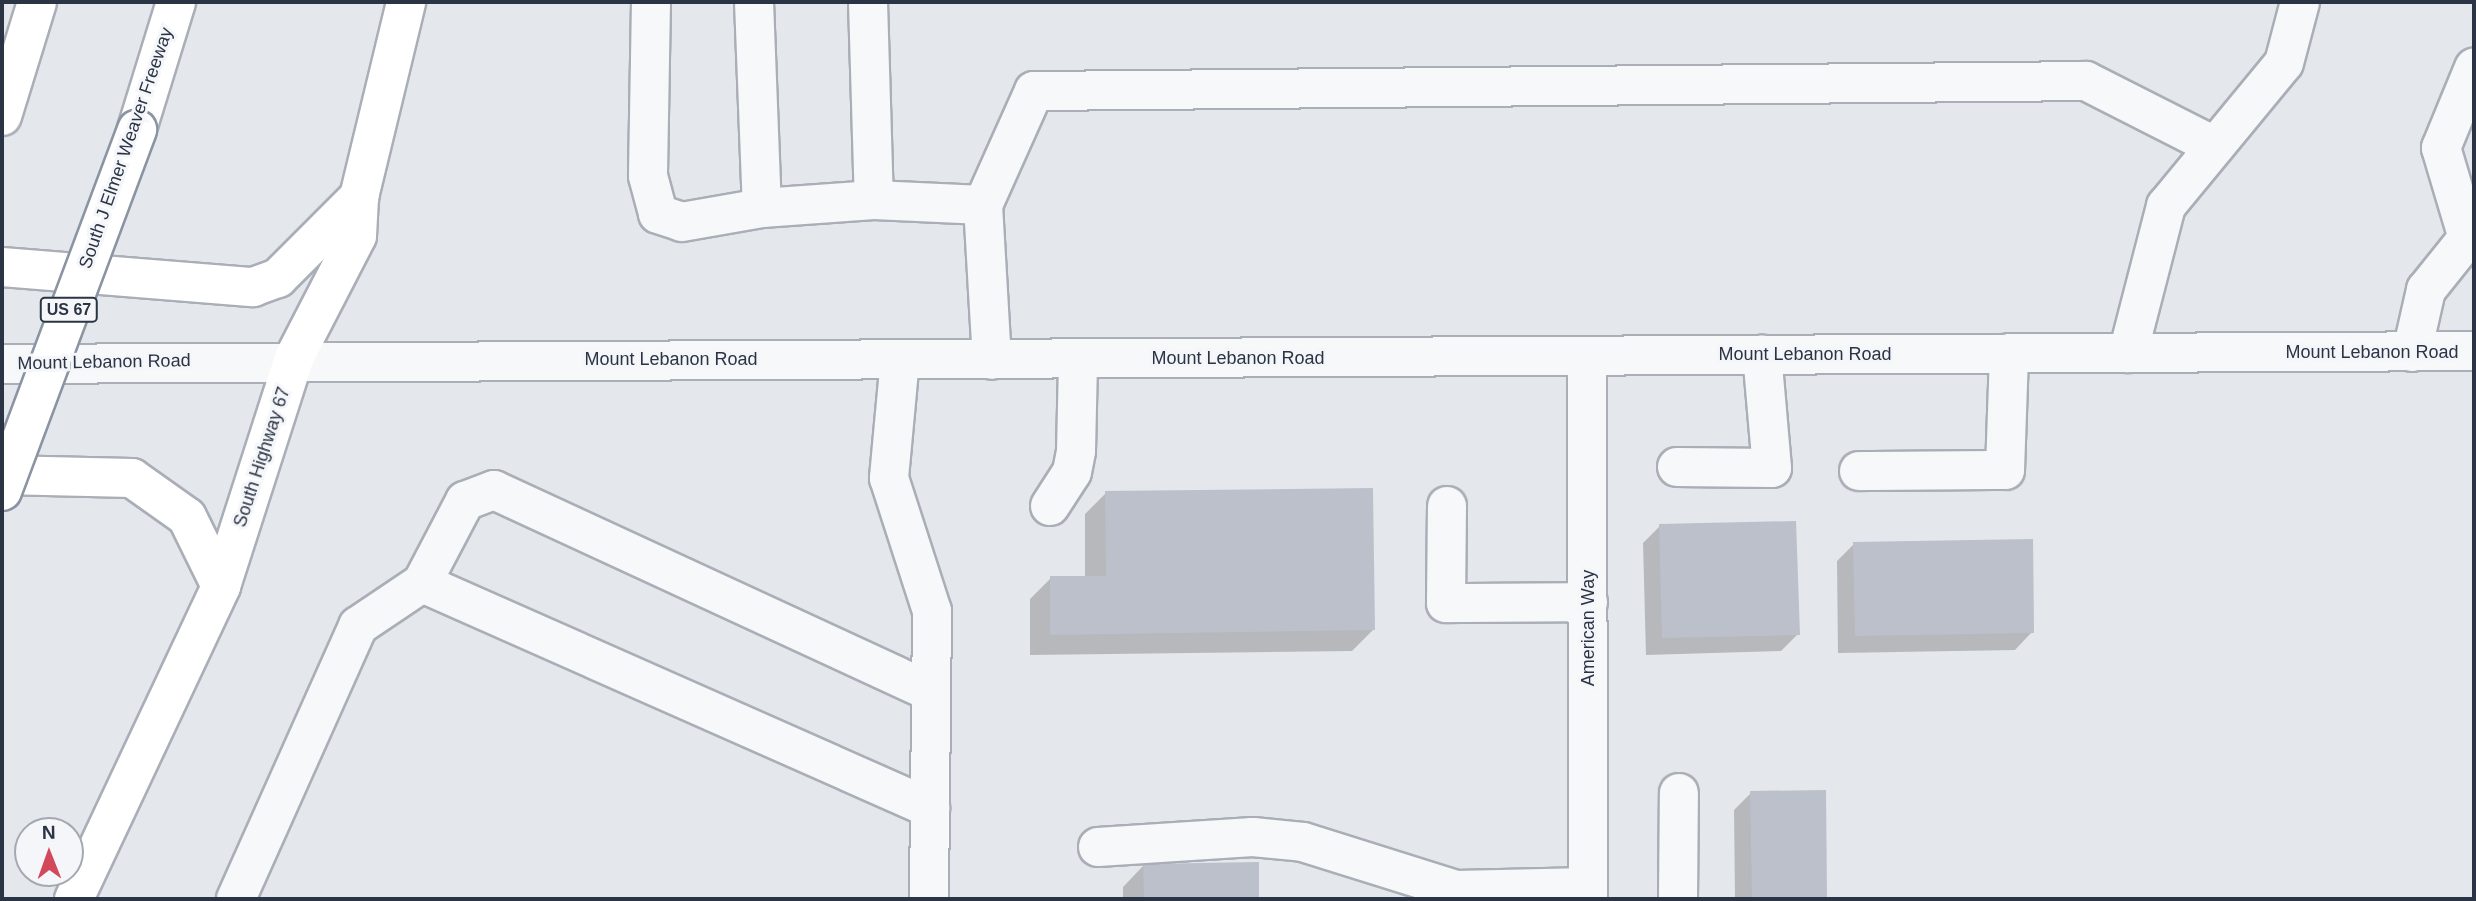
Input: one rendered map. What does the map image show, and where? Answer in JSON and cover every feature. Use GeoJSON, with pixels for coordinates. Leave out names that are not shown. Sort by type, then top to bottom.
{"type":"FeatureCollection","features":[{"type":"Feature","properties":{"kind":"main road"},"geometry":{"type":"LineString","coordinates":[[2,116],[37,2]]}},
{"type":"Feature","properties":{"kind":"main road","name":"South J Elmer Weaver Freeway"},"geometry":{"type":"LineString","coordinates":[[2,491],[137,129],[176,2]]}},
{"type":"Feature","properties":{"kind":"main road","name":"South Highway 67"},"geometry":{"type":"LineString","coordinates":[[74,899],[221,586],[294,358],[357,236],[359,197],[406,2]]}},
{"type":"Feature","properties":{"kind":"main road"},"geometry":{"type":"LineString","coordinates":[[2,267],[253,287],[278,278],[359,197]]}},
{"type":"Feature","properties":{"kind":"main road"},"geometry":{"type":"LineString","coordinates":[[2,475],[132,478],[187,517],[221,586]]}},
{"type":"Feature","properties":{"kind":"street"},"geometry":{"type":"LineString","coordinates":[[650,2],[648,176],[657,214],[681,222],[762,208],[874,200],[983,205]]}},
{"type":"Feature","properties":{"kind":"street"},"geometry":{"type":"LineString","coordinates":[[754,2],[762,208]]}},
{"type":"Feature","properties":{"kind":"street"},"geometry":{"type":"LineString","coordinates":[[868,2],[874,200]]}},
{"type":"Feature","properties":{"kind":"street"},"geometry":{"type":"LineString","coordinates":[[2128,353],[2165,206],[2284,63],[2300,2]]}},
{"type":"Feature","properties":{"kind":"street"},"geometry":{"type":"LineString","coordinates":[[2412,352],[2426,290],[2471,233],[2441,148],[2474,68]]}},
{"type":"Feature","properties":{"kind":"street"},"geometry":{"type":"LineString","coordinates":[[992,360],[983,205],[1034,91],[2086,80],[2214,146]]}},
{"type":"Feature","properties":{"kind":"street","name":"Mount Lebanon Road"},"geometry":{"type":"LineString","coordinates":[[2,364],[294,358],[1078,360],[2474,351]]}},
{"type":"Feature","properties":{"kind":"street"},"geometry":{"type":"LineString","coordinates":[[1859,471],[2005,470],[2009,353]]}},
{"type":"Feature","properties":{"kind":"street"},"geometry":{"type":"LineString","coordinates":[[1677,467],[1772,468],[1762,354]]}},
{"type":"Feature","properties":{"kind":"street","name":"American Way"},"geometry":{"type":"LineString","coordinates":[[1587,356],[1588,893]]}},
{"type":"Feature","properties":{"kind":"street"},"geometry":{"type":"LineString","coordinates":[[900,359],[889,478],[932,611],[929,899]]}},
{"type":"Feature","properties":{"kind":"street"},"geometry":{"type":"LineString","coordinates":[[1050,506],[1074,461],[1078,360]]}},
{"type":"Feature","properties":{"kind":"street"},"geometry":{"type":"LineString","coordinates":[[236,899],[358,626],[422,583],[465,501],[494,490],[930,692]]}},
{"type":"Feature","properties":{"kind":"street"},"geometry":{"type":"LineString","coordinates":[[1447,506],[1446,603],[1588,602]]}},
{"type":"Feature","properties":{"kind":"street"},"geometry":{"type":"LineString","coordinates":[[422,583],[930,808]]}},
{"type":"Feature","properties":{"kind":"street"},"geometry":{"type":"LineString","coordinates":[[1678,899],[1679,793]]}},
{"type":"Feature","properties":{"kind":"street"},"geometry":{"type":"LineString","coordinates":[[1098,847],[1253,837],[1303,842],[1456,890],[1588,893]]}},
{"type":"Feature","properties":{"kind":"building"},"geometry":{"type":"Polygon","coordinates":[[[1373,488],[1375,630],[1050,635],[1050,576],[1106,576],[1105,491],[1373,488]]]}},
{"type":"Feature","properties":{"kind":"building"},"geometry":{"type":"Polygon","coordinates":[[[1796,521],[1800,635],[1662,638],[1659,524],[1796,521]]]}},
{"type":"Feature","properties":{"kind":"building"},"geometry":{"type":"Polygon","coordinates":[[[2033,539],[2034,633],[1855,636],[1853,542],[2033,539]]]}},
{"type":"Feature","properties":{"kind":"building"},"geometry":{"type":"Polygon","coordinates":[[[1826,790],[1827,899],[1752,899],[1750,791],[1826,790]]]}},
{"type":"Feature","properties":{"kind":"building"},"geometry":{"type":"Polygon","coordinates":[[[1259,862],[1259,899],[1144,899],[1143,864],[1259,862]]]}}]}
